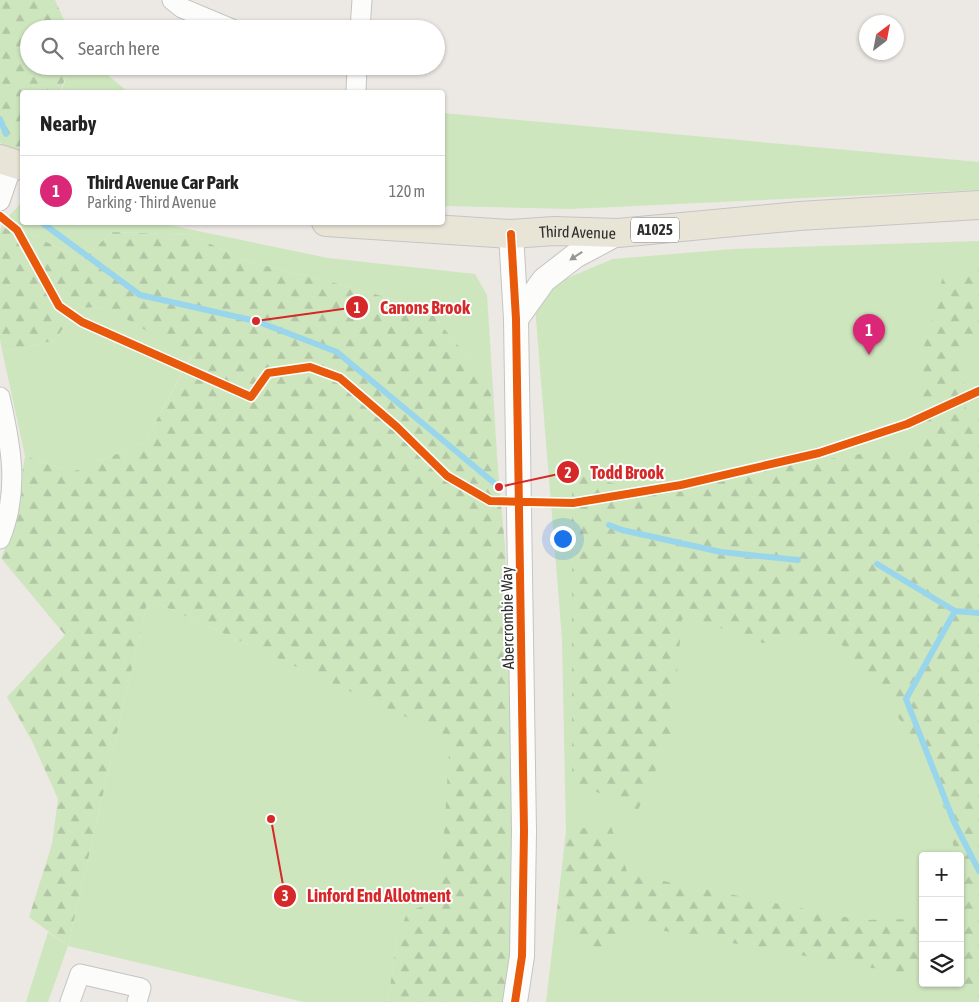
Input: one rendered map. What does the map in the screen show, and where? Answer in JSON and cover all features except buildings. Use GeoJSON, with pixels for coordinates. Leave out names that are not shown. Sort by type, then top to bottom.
{"type":"FeatureCollection","features":[{"type":"Feature","properties":{"kind":"main road","name":"Third Avenue"},"geometry":{"type":"LineString","coordinates":[[370,225],[511,234],[554,231],[618,233],[799,216],[979,205]]}},
{"type":"Feature","properties":{"kind":"street"},"geometry":{"type":"LineString","coordinates":[[172,0],[182,8],[211,20]]}},
{"type":"Feature","properties":{"kind":"street"},"geometry":{"type":"LineString","coordinates":[[361,20],[362,0]]}},
{"type":"Feature","properties":{"kind":"street"},"geometry":{"type":"LineString","coordinates":[[356,90],[357,75]]}},
{"type":"Feature","properties":{"kind":"street"},"geometry":{"type":"LineString","coordinates":[[0,202],[12,163]]}},
{"type":"Feature","properties":{"kind":"street"},"geometry":{"type":"LineString","coordinates":[[516,319],[544,280],[574,256],[618,233]]}},
{"type":"Feature","properties":{"kind":"street","name":"Abercrombie Way"},"geometry":{"type":"LineString","coordinates":[[511,234],[516,319],[524,831],[522,956],[515,1002]]}},
{"type":"Feature","properties":{"kind":"street"},"geometry":{"type":"LineString","coordinates":[[0,397],[12,450],[13,470],[12,497],[0,539]]}},
{"type":"Feature","properties":{"kind":"street"},"geometry":{"type":"LineString","coordinates":[[70,1002],[80,974],[141,988],[137,1002]]}},
{"type":"Feature","properties":{"kind":"green space"},"geometry":{"type":"Polygon","coordinates":[[[0,0],[55,0],[64,20],[20,20],[20,75],[67,75],[61,90],[20,90],[20,147],[15,151],[0,143],[0,0]]]}},
{"type":"Feature","properties":{"kind":"green space"},"geometry":{"type":"Polygon","coordinates":[[[67,75],[108,75],[126,90],[62,90],[67,75]]]}},
{"type":"Feature","properties":{"kind":"green space"},"geometry":{"type":"Polygon","coordinates":[[[445,113],[979,162],[979,190],[570,209],[445,206],[445,113]]]}},
{"type":"Feature","properties":{"kind":"green space"},"geometry":{"type":"Polygon","coordinates":[[[20,204],[20,225],[169,225],[328,258],[475,274],[487,295],[499,487],[490,384],[428,309],[246,261],[192,235],[112,232],[82,260],[17,227],[9,216],[20,204]]]}},
{"type":"Feature","properties":{"kind":"green space"},"geometry":{"type":"Polygon","coordinates":[[[3,220],[82,260],[112,232],[192,235],[246,261],[428,309],[490,384],[505,546],[513,749],[515,942],[504,1002],[388,1002],[397,937],[408,911],[440,901],[450,737],[148,599],[68,946],[29,917],[52,844],[58,799],[32,741],[7,697],[65,635],[1,558],[13,529],[25,456],[72,472],[144,443],[191,357],[106,307],[77,308],[55,340],[21,349],[2,350],[0,339],[0,233],[3,220]]]}},
{"type":"Feature","properties":{"kind":"green space"},"geometry":{"type":"Polygon","coordinates":[[[979,241],[979,1002],[546,1002],[566,833],[562,639],[535,307],[558,282],[613,259],[733,249],[979,241]]]}},
{"type":"Feature","properties":{"kind":"green space"},"geometry":{"type":"Polygon","coordinates":[[[979,267],[979,344],[964,347],[966,415],[979,410],[979,1002],[971,986],[964,984],[964,852],[955,852],[934,770],[871,677],[832,634],[763,643],[698,620],[682,619],[671,736],[638,810],[572,781],[572,473],[663,496],[780,467],[921,444],[920,361],[943,276],[979,267]]]}},
{"type":"Feature","properties":{"kind":"green space"},"geometry":{"type":"Polygon","coordinates":[[[106,307],[191,356],[144,443],[72,472],[25,456],[2,350],[21,349],[55,340],[77,308],[106,307]]]}},
{"type":"Feature","properties":{"kind":"green space"},"geometry":{"type":"Polygon","coordinates":[[[148,599],[451,737],[440,902],[397,937],[388,1002],[304,1002],[68,946],[148,599]]]}},
{"type":"Feature","properties":{"kind":"green space"},"geometry":{"type":"Polygon","coordinates":[[[609,821],[628,874],[860,920],[919,919],[919,976],[626,924],[593,956],[557,912],[566,833],[609,821]]]}},
{"type":"Feature","properties":{"kind":"green space"},"geometry":{"type":"Polygon","coordinates":[[[48,932],[68,946],[48,1002],[26,1002],[48,932]]]}},
{"type":"Feature","properties":{"kind":"waterway"},"geometry":{"type":"LineString","coordinates":[[0,119],[6,134]]}},
{"type":"Feature","properties":{"kind":"waterway"},"geometry":{"type":"LineString","coordinates":[[45,225],[140,295],[256,321],[337,352],[499,487]]}},
{"type":"Feature","properties":{"kind":"waterway"},"geometry":{"type":"LineString","coordinates":[[609,525],[622,530],[721,552],[798,560]]}},
{"type":"Feature","properties":{"kind":"waterway"},"geometry":{"type":"LineString","coordinates":[[877,564],[955,611],[979,613]]}},
{"type":"Feature","properties":{"kind":"waterway"},"geometry":{"type":"LineString","coordinates":[[955,611],[906,699],[954,822],[979,871]]}},
{"type":"Feature","properties":{"kind":"cycle path"},"geometry":{"type":"LineString","coordinates":[[0,216],[17,230],[59,306],[82,322],[251,397],[268,373],[310,367],[340,378],[397,427],[447,476],[490,501],[573,503],[681,485],[819,453],[907,424],[979,391]]}},
{"type":"Feature","properties":{"kind":"cycle path"},"geometry":{"type":"LineString","coordinates":[[511,234],[516,319],[524,831],[522,956],[515,1002]]}},
{"type":"Feature","properties":{"kind":"place","name":"Canons Brook"},"geometry":{"type":"Point","coordinates":[256,321]}},
{"type":"Feature","properties":{"kind":"place","name":"Third Avenue Car Park"},"geometry":{"type":"Point","coordinates":[869,355]}},
{"type":"Feature","properties":{"kind":"place","name":"Todd Brook"},"geometry":{"type":"Point","coordinates":[499,487]}},
{"type":"Feature","properties":{"kind":"place","name":"Linford End Allotment"},"geometry":{"type":"Point","coordinates":[271,819]}}]}
